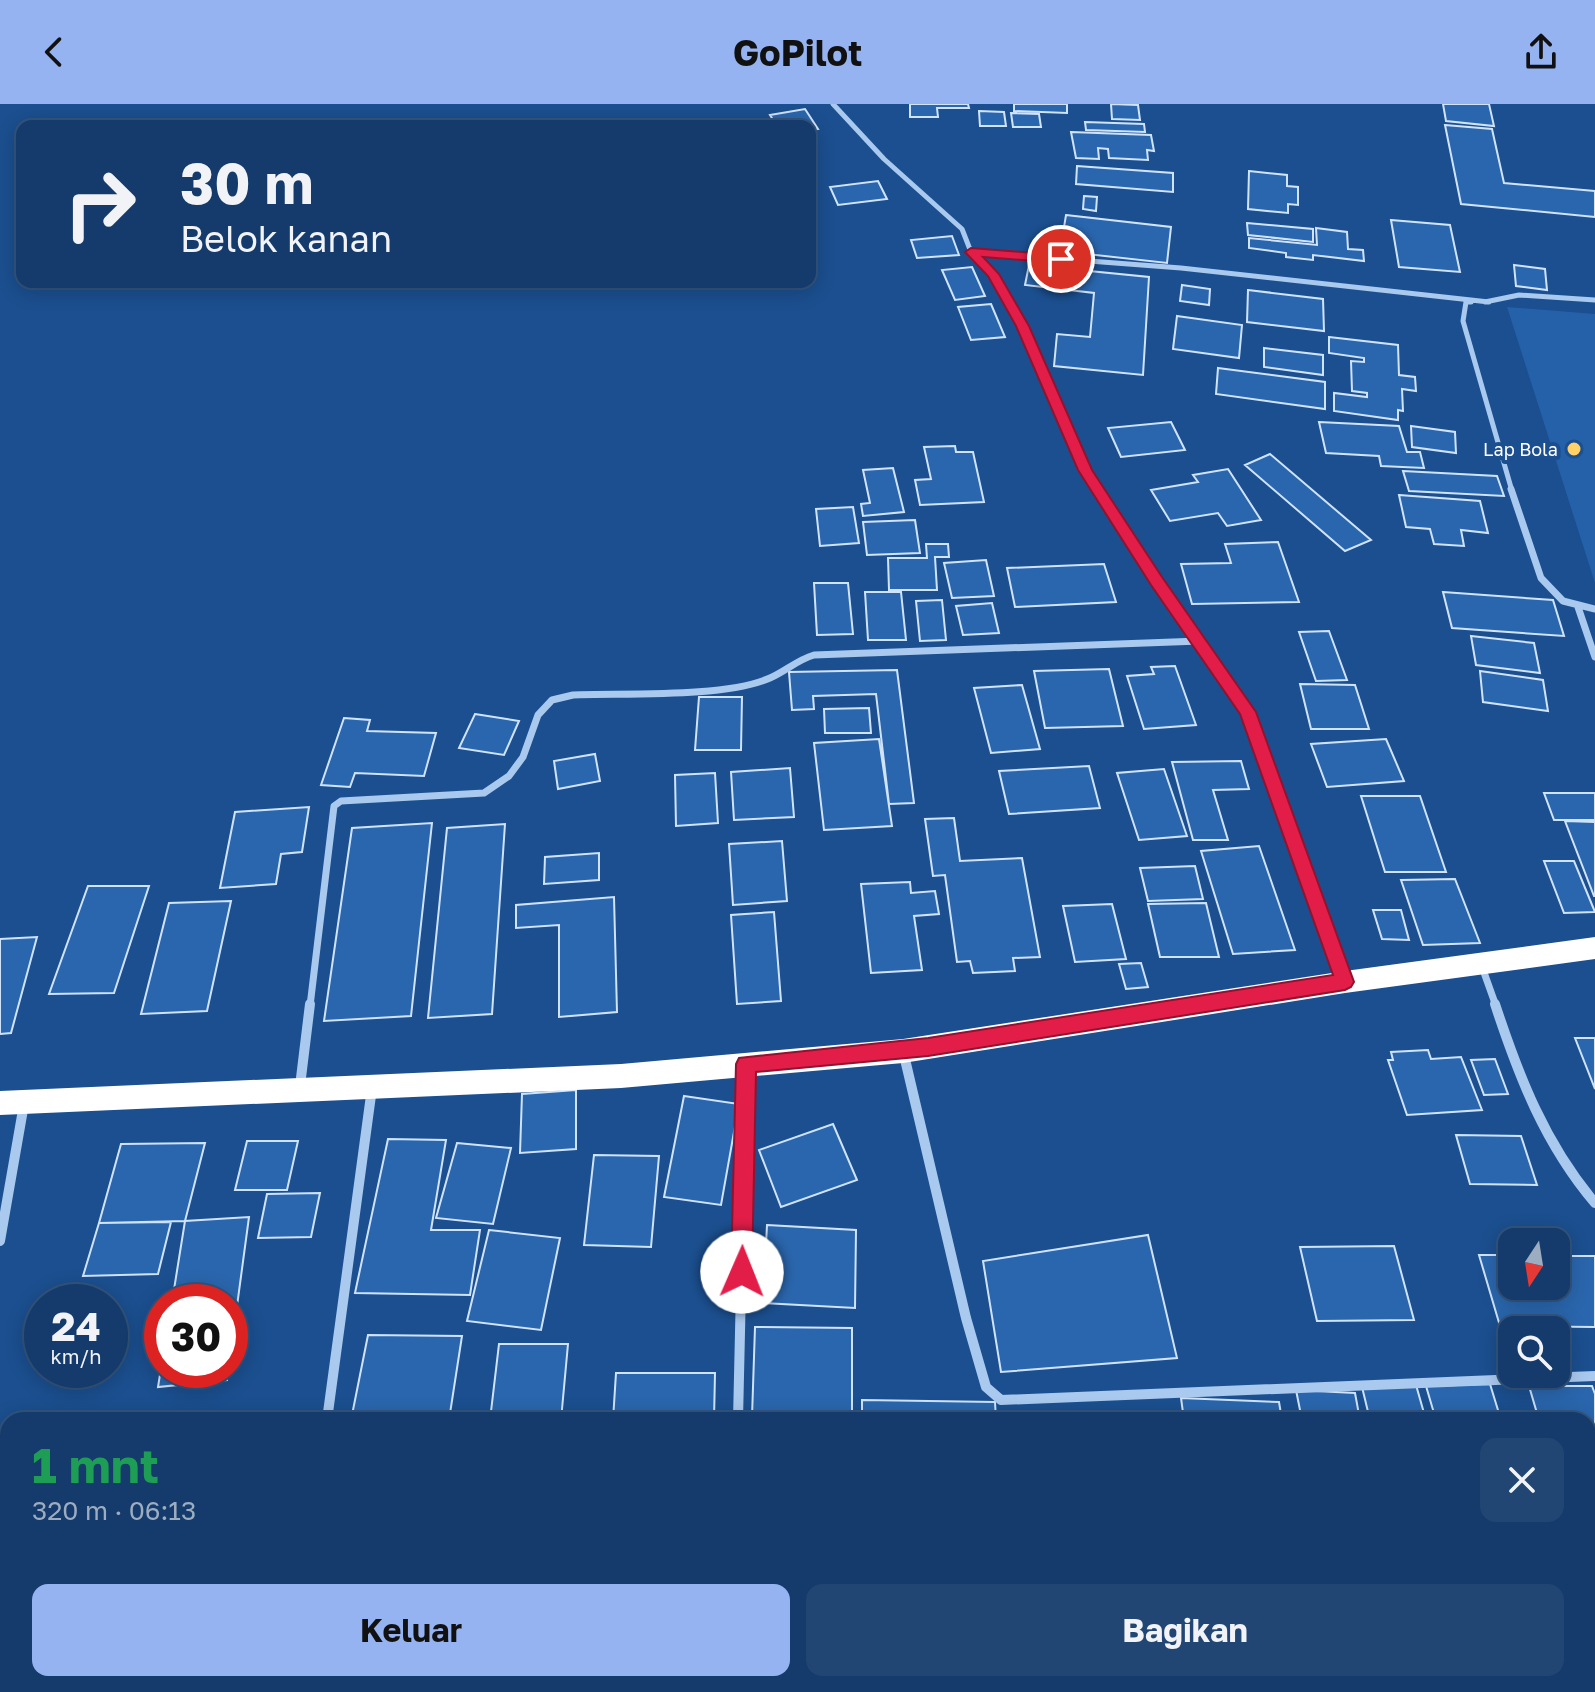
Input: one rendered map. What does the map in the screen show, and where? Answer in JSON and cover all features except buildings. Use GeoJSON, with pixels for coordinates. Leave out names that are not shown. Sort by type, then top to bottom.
{"type":"FeatureCollection","features":[{"type":"Feature","properties":{"kind":"highway"},"geometry":{"type":"LineString","coordinates":[[12,1103],[621,1076],[903,1051],[1345,982],[1595,948]]}},
{"type":"Feature","properties":{"kind":"street"},"geometry":{"type":"LineString","coordinates":[[833,104],[884,159],[962,229],[971,252],[993,274],[1023,326],[1085,470],[1156,581],[1248,712],[1345,982]]}},
{"type":"Feature","properties":{"kind":"street"},"geometry":{"type":"LineString","coordinates":[[971,252],[1181,268],[1489,302]]}},
{"type":"Feature","properties":{"kind":"street"},"geometry":{"type":"LineString","coordinates":[[1595,300],[1519,295],[1489,302],[1466,302],[1463,321],[1500,456],[1541,578],[1563,601],[1595,609]]}},
{"type":"Feature","properties":{"kind":"street"},"geometry":{"type":"LineString","coordinates":[[1578,607],[1595,657]]}},
{"type":"Feature","properties":{"kind":"street"},"geometry":{"type":"LineString","coordinates":[[300,1088],[334,806],[341,801],[484,793],[509,776],[523,757],[545,704],[573,695],[728,689],[771,678],[798,660],[814,655],[1200,641]]}},
{"type":"Feature","properties":{"kind":"street"},"geometry":{"type":"LineString","coordinates":[[1488,961],[1541,1125],[1570,1178],[1595,1203]]}},
{"type":"Feature","properties":{"kind":"street"},"geometry":{"type":"LineString","coordinates":[[903,1051],[966,1318],[986,1387],[1001,1400],[1595,1376]]}},
{"type":"Feature","properties":{"kind":"street"},"geometry":{"type":"LineString","coordinates":[[738,1412],[746,1064]]}},
{"type":"Feature","properties":{"kind":"street"},"geometry":{"type":"LineString","coordinates":[[328,1412],[372,1087]]}},
{"type":"Feature","properties":{"kind":"street"},"geometry":{"type":"LineString","coordinates":[[0,1241],[12,1103]]}},
{"type":"Feature","properties":{"kind":"shaded area","name":"Lap Bola"},"geometry":{"type":"Polygon","coordinates":[[[1507,307],[1595,314],[1595,583],[1507,307]]]}},
{"type":"Feature","properties":{"kind":"place","name":"Lap Bola"},"geometry":{"type":"Point","coordinates":[1574,449]}},
{"type":"Feature","properties":{"kind":"route"},"geometry":{"type":"LineString","coordinates":[[742,1272],[746,1064],[903,1051],[1345,982],[1248,712],[1156,581],[1085,470],[1023,326],[993,274],[971,252],[1061,259]]}}]}
